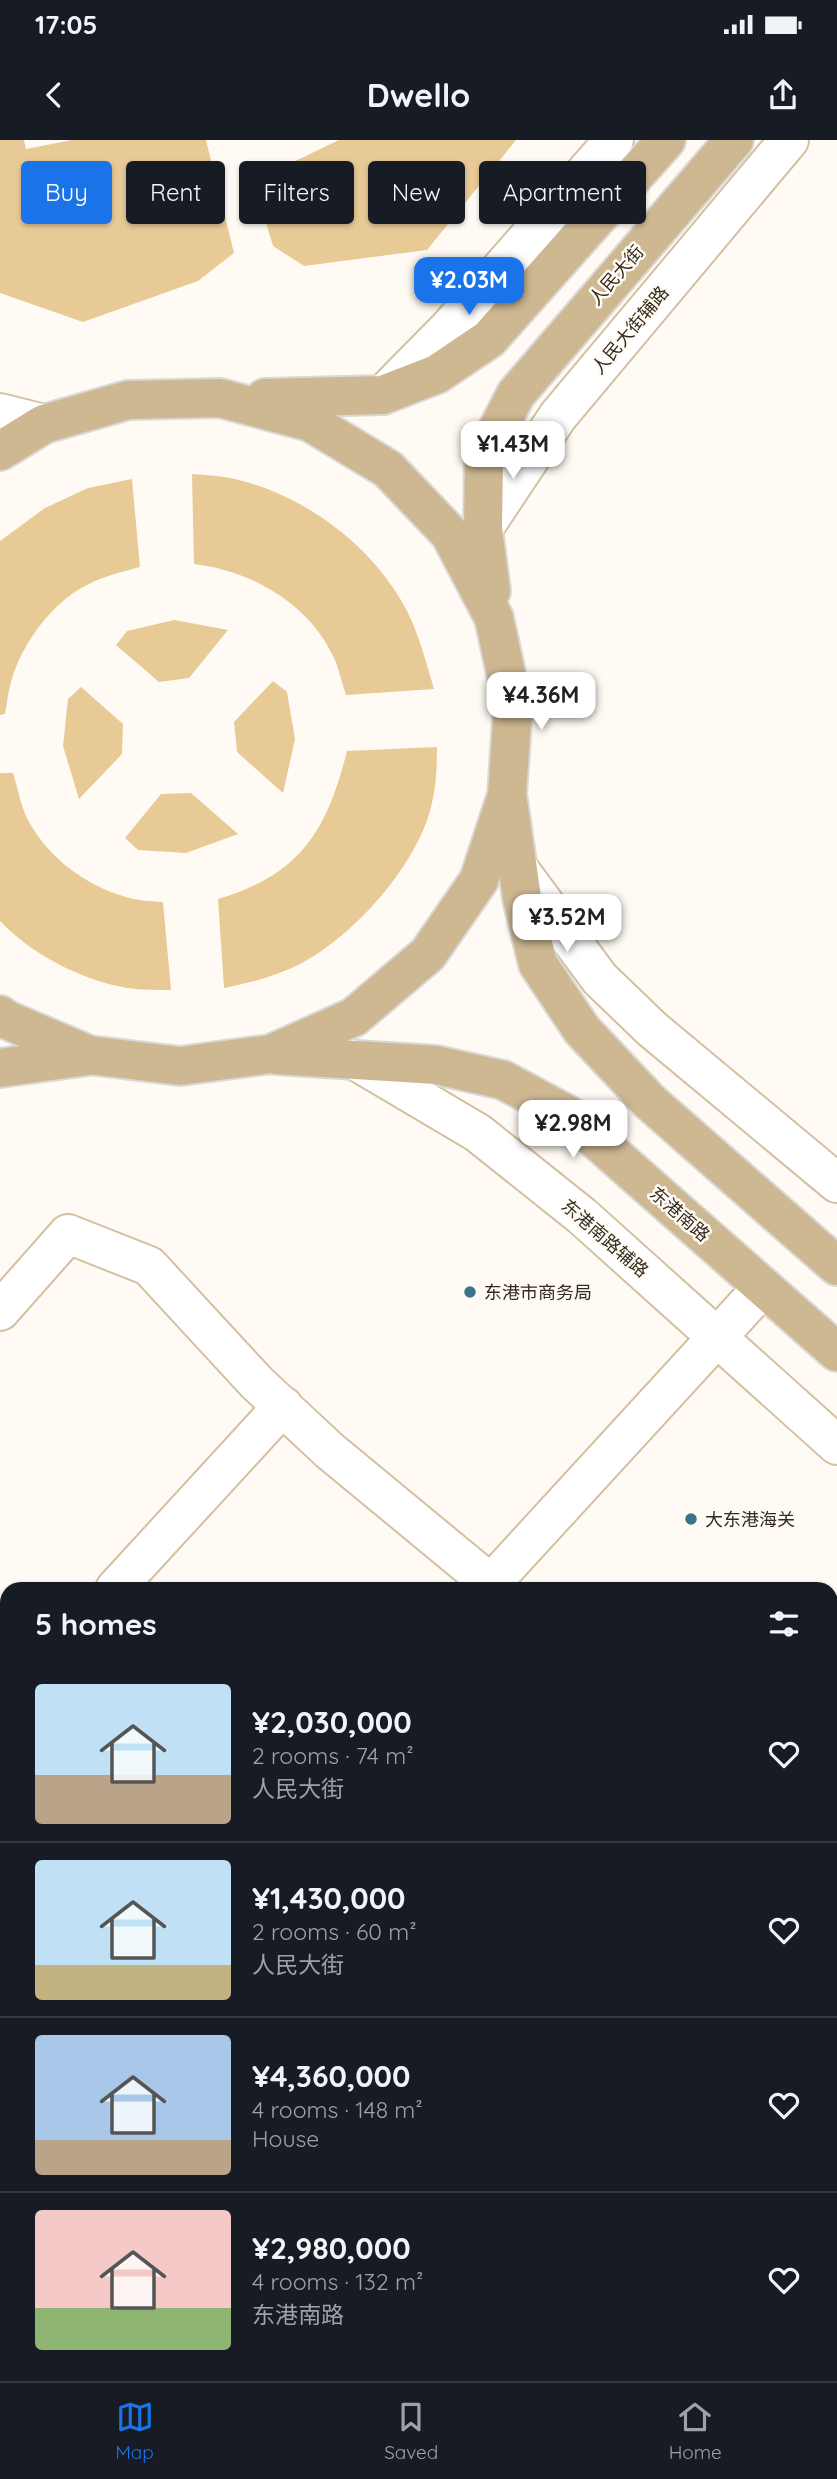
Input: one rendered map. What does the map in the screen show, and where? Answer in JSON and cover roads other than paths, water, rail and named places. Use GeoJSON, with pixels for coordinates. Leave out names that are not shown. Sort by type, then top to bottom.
{"type":"FeatureCollection","features":[{"type":"Feature","properties":{"kind":"main road"},"geometry":{"type":"LineString","coordinates":[[0,426],[44,424],[128,400],[383,395],[437,374],[489,339],[666,140]]}},
{"type":"Feature","properties":{"kind":"main road","name":"人民大街"},"geometry":{"type":"LineString","coordinates":[[494,618],[483,529],[484,456],[516,394],[734,140]]}},
{"type":"Feature","properties":{"kind":"main road"},"geometry":{"type":"LineString","coordinates":[[220,398],[310,422],[388,469],[450,534],[494,618],[513,706],[508,795],[522,898],[538,964],[582,1030],[650,1102],[837,1266]]}},
{"type":"Feature","properties":{"kind":"main road"},"geometry":{"type":"LineString","coordinates":[[0,451],[44,424]]}},
{"type":"Feature","properties":{"kind":"main road"},"geometry":{"type":"LineString","coordinates":[[0,1068],[89,1055],[180,1066],[267,1054],[354,1017],[428,954],[479,880],[508,795]]}},
{"type":"Feature","properties":{"kind":"main road"},"geometry":{"type":"LineString","coordinates":[[0,1015],[89,1055]]}},
{"type":"Feature","properties":{"kind":"main road","name":"东港南路"},"geometry":{"type":"LineString","coordinates":[[267,1054],[436,1065],[503,1080],[568,1115],[837,1352]]}},
{"type":"Feature","properties":{"kind":"street"},"geometry":{"type":"LineString","coordinates":[[383,395],[449,328],[614,140]]}},
{"type":"Feature","properties":{"kind":"street","name":"人民大街辅路"},"geometry":{"type":"LineString","coordinates":[[483,529],[558,416],[789,140]]}},
{"type":"Feature","properties":{"kind":"street"},"geometry":{"type":"LineString","coordinates":[[0,413],[44,424]]}},
{"type":"Feature","properties":{"kind":"street"},"geometry":{"type":"LineString","coordinates":[[518,868],[600,979],[652,1029],[837,1183]]}},
{"type":"Feature","properties":{"kind":"street","name":"东港南路辅路"},"geometry":{"type":"LineString","coordinates":[[353,1059],[478,1133],[582,1216],[837,1445]]}},
{"type":"Feature","properties":{"kind":"street"},"geometry":{"type":"LineString","coordinates":[[0,1311],[68,1234],[149,1266],[257,1383],[330,1451],[484,1582]]}},
{"type":"Feature","properties":{"kind":"street"},"geometry":{"type":"LineString","coordinates":[[493,1582],[763,1287]]}},
{"type":"Feature","properties":{"kind":"street"},"geometry":{"type":"LineString","coordinates":[[121,1582],[283,1406]]}},
{"type":"Feature","properties":{"kind":"place","name":"东港市商务局"},"geometry":{"type":"Point","coordinates":[470,1292]}},
{"type":"Feature","properties":{"kind":"place","name":"大东港海关"},"geometry":{"type":"Point","coordinates":[691,1519]}}]}
